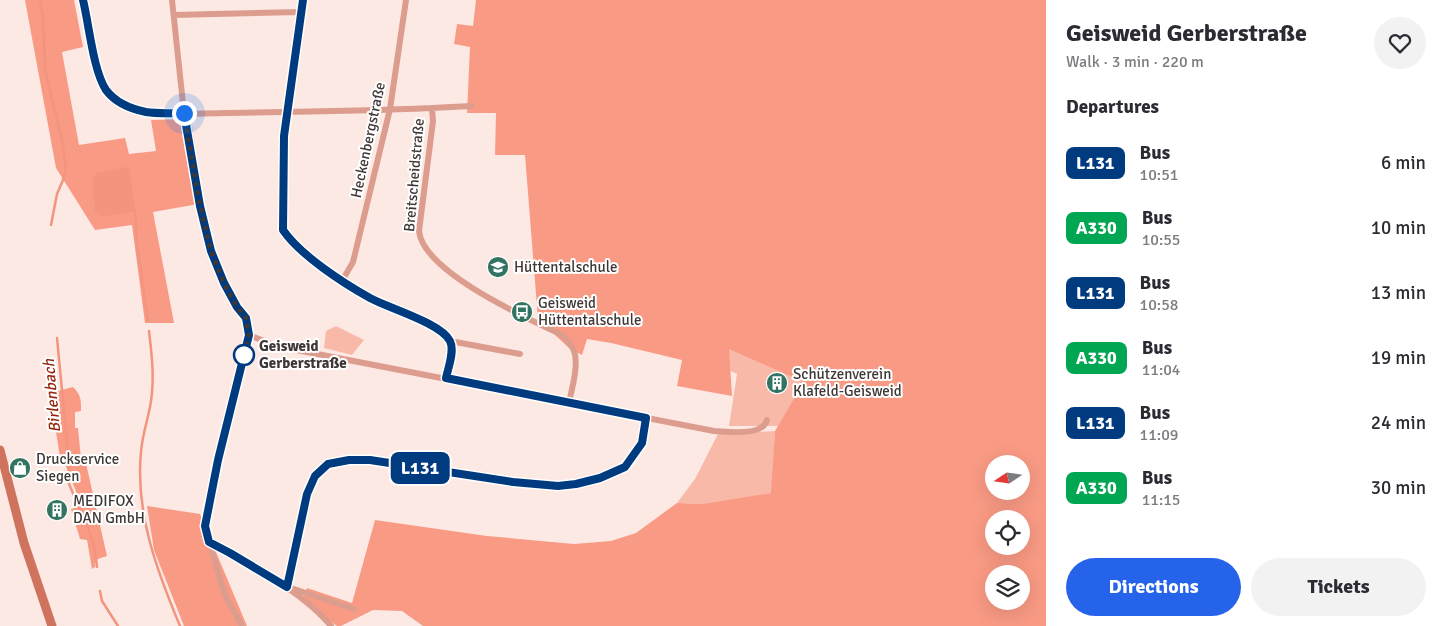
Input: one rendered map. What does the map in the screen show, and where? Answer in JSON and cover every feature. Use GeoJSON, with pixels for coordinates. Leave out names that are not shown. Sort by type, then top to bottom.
{"type":"FeatureCollection","features":[{"type":"Feature","properties":{"kind":"main road"},"geometry":{"type":"LineString","coordinates":[[0,450],[24,543],[52,626]]}},
{"type":"Feature","properties":{"kind":"street","name":"Breitscheidstraße"},"geometry":{"type":"LineString","coordinates":[[82,0],[98,70],[106,90],[120,102],[134,109],[151,112],[184,113],[471,106]]}},
{"type":"Feature","properties":{"kind":"street"},"geometry":{"type":"LineString","coordinates":[[172,0],[184,113],[200,206],[211,251],[224,283],[237,307],[246,318],[249,335],[218,460],[205,526],[222,586],[242,626]]}},
{"type":"Feature","properties":{"kind":"street"},"geometry":{"type":"LineString","coordinates":[[303,0],[286,112],[283,230],[300,249],[342,282],[371,299],[419,319],[441,331],[450,341],[452,355],[446,378]]}},
{"type":"Feature","properties":{"kind":"street","name":"Heckenbergstraße"},"geometry":{"type":"LineString","coordinates":[[342,282],[353,262],[390,109],[406,0]]}},
{"type":"Feature","properties":{"kind":"street"},"geometry":{"type":"LineString","coordinates":[[174,15],[301,12]]}},
{"type":"Feature","properties":{"kind":"street","name":"Breitscheidstraße"},"geometry":{"type":"LineString","coordinates":[[432,108],[433,121],[419,238],[430,255],[453,275],[489,298],[562,335],[575,352],[576,361],[570,402]]}},
{"type":"Feature","properties":{"kind":"street"},"geometry":{"type":"LineString","coordinates":[[249,335],[276,346],[727,432],[752,430],[762,427],[767,420]]}},
{"type":"Feature","properties":{"kind":"street"},"geometry":{"type":"LineString","coordinates":[[450,341],[520,354]]}},
{"type":"Feature","properties":{"kind":"street"},"geometry":{"type":"LineString","coordinates":[[287,587],[307,494],[315,476],[328,464],[349,460],[370,460],[513,482],[558,486],[576,484],[600,478],[625,467],[642,443],[646,418]]}},
{"type":"Feature","properties":{"kind":"street"},"geometry":{"type":"LineString","coordinates":[[209,542],[287,587],[322,614],[331,626]]}},
{"type":"Feature","properties":{"kind":"street"},"geometry":{"type":"LineString","coordinates":[[287,587],[354,609]]}},
{"type":"Feature","properties":{"kind":"shaded area"},"geometry":{"type":"Polygon","coordinates":[[[25,0],[74,0],[83,47],[62,52],[79,145],[125,138],[129,154],[156,151],[151,120],[191,119],[204,203],[153,212],[174,323],[145,323],[132,225],[95,230],[56,168],[25,0]]]}},
{"type":"Feature","properties":{"kind":"shaded area"},"geometry":{"type":"Polygon","coordinates":[[[476,0],[1046,0],[1046,626],[423,626],[402,611],[373,610],[341,626],[337,626],[302,602],[307,588],[352,603],[375,520],[487,536],[574,544],[611,541],[636,533],[677,503],[702,504],[771,493],[775,431],[804,382],[729,349],[732,396],[677,386],[682,360],[587,339],[582,355],[569,348],[538,319],[525,155],[495,155],[496,113],[467,113],[470,47],[454,44],[457,24],[473,26],[476,0]]]}},
{"type":"Feature","properties":{"kind":"shaded area"},"geometry":{"type":"Polygon","coordinates":[[[124,167],[130,169],[135,211],[100,217],[95,211],[92,180],[96,173],[124,167]]]}},
{"type":"Feature","properties":{"kind":"shaded area"},"geometry":{"type":"Polygon","coordinates":[[[336,326],[364,340],[352,355],[324,348],[326,331],[336,326]]]}},
{"type":"Feature","properties":{"kind":"shaded area"},"geometry":{"type":"Polygon","coordinates":[[[717,336],[815,385],[778,426],[729,426],[737,374],[706,360],[717,336]]]}},
{"type":"Feature","properties":{"kind":"shaded area"},"geometry":{"type":"Polygon","coordinates":[[[73,387],[78,392],[81,400],[81,411],[75,412],[75,428],[78,428],[81,459],[85,459],[107,556],[95,560],[95,567],[92,569],[87,540],[80,539],[71,509],[82,506],[65,464],[61,464],[50,393],[73,387]]]}},
{"type":"Feature","properties":{"kind":"shaded area"},"geometry":{"type":"Polygon","coordinates":[[[775,431],[772,493],[702,504],[677,503],[695,479],[718,434],[775,431]]]}},
{"type":"Feature","properties":{"kind":"shaded area"},"geometry":{"type":"Polygon","coordinates":[[[147,506],[200,514],[247,626],[184,626],[154,550],[147,506]]]}},
{"type":"Feature","properties":{"kind":"waterway","name":"Birlenbach"},"geometry":{"type":"LineString","coordinates":[[40,0],[43,17],[45,70],[62,140],[66,168],[57,194],[51,225]]}},
{"type":"Feature","properties":{"kind":"waterway"},"geometry":{"type":"LineString","coordinates":[[135,211],[137,244],[148,321]]}},
{"type":"Feature","properties":{"kind":"waterway"},"geometry":{"type":"LineString","coordinates":[[149,331],[153,378],[150,407],[143,435],[140,475],[141,497],[156,563],[180,626]]}},
{"type":"Feature","properties":{"kind":"waterway","name":"Birlenbach"},"geometry":{"type":"LineString","coordinates":[[57,338],[68,453],[69,484],[88,528],[95,551],[97,567]]}},
{"type":"Feature","properties":{"kind":"waterway","name":"Birlenbach"},"geometry":{"type":"LineString","coordinates":[[100,591],[102,601],[118,626]]}},
{"type":"Feature","properties":{"kind":"bus line","name":"L131"},"geometry":{"type":"LineString","coordinates":[[83,0],[98,70],[106,90],[120,102],[134,109],[156,113],[184,113],[200,206],[211,251],[224,283],[237,307],[246,318],[249,335],[218,460],[205,526],[209,542],[287,587],[307,494],[315,476],[328,464],[349,460],[370,460],[513,482],[558,486],[576,484],[600,478],[625,467],[642,443],[646,418],[446,378],[452,355],[450,341],[441,331],[419,319],[371,299],[342,282],[290,240],[283,230],[284,136],[303,0]]}},
{"type":"Feature","properties":{"kind":"place","name":"Hüttentalschule"},"geometry":{"type":"Point","coordinates":[498,267]}},
{"type":"Feature","properties":{"kind":"place","name":"Geisweid Hüttentalschule"},"geometry":{"type":"Point","coordinates":[522,312]}},
{"type":"Feature","properties":{"kind":"place","name":"Geisweid Gerberstraße"},"geometry":{"type":"Point","coordinates":[244,355]}},
{"type":"Feature","properties":{"kind":"place","name":"Schützenverein Klafeld-Geisweid"},"geometry":{"type":"Point","coordinates":[777,383]}},
{"type":"Feature","properties":{"kind":"place","name":"Druckservice Siegen"},"geometry":{"type":"Point","coordinates":[20,468]}},
{"type":"Feature","properties":{"kind":"place","name":"MEDIFOX DAN GmbH"},"geometry":{"type":"Point","coordinates":[57,510]}},
{"type":"Feature","properties":{"kind":"route"},"geometry":{"type":"LineString","coordinates":[[184,113],[200,206],[211,251],[224,283],[237,307],[246,318],[249,335],[244,355]]}}]}
